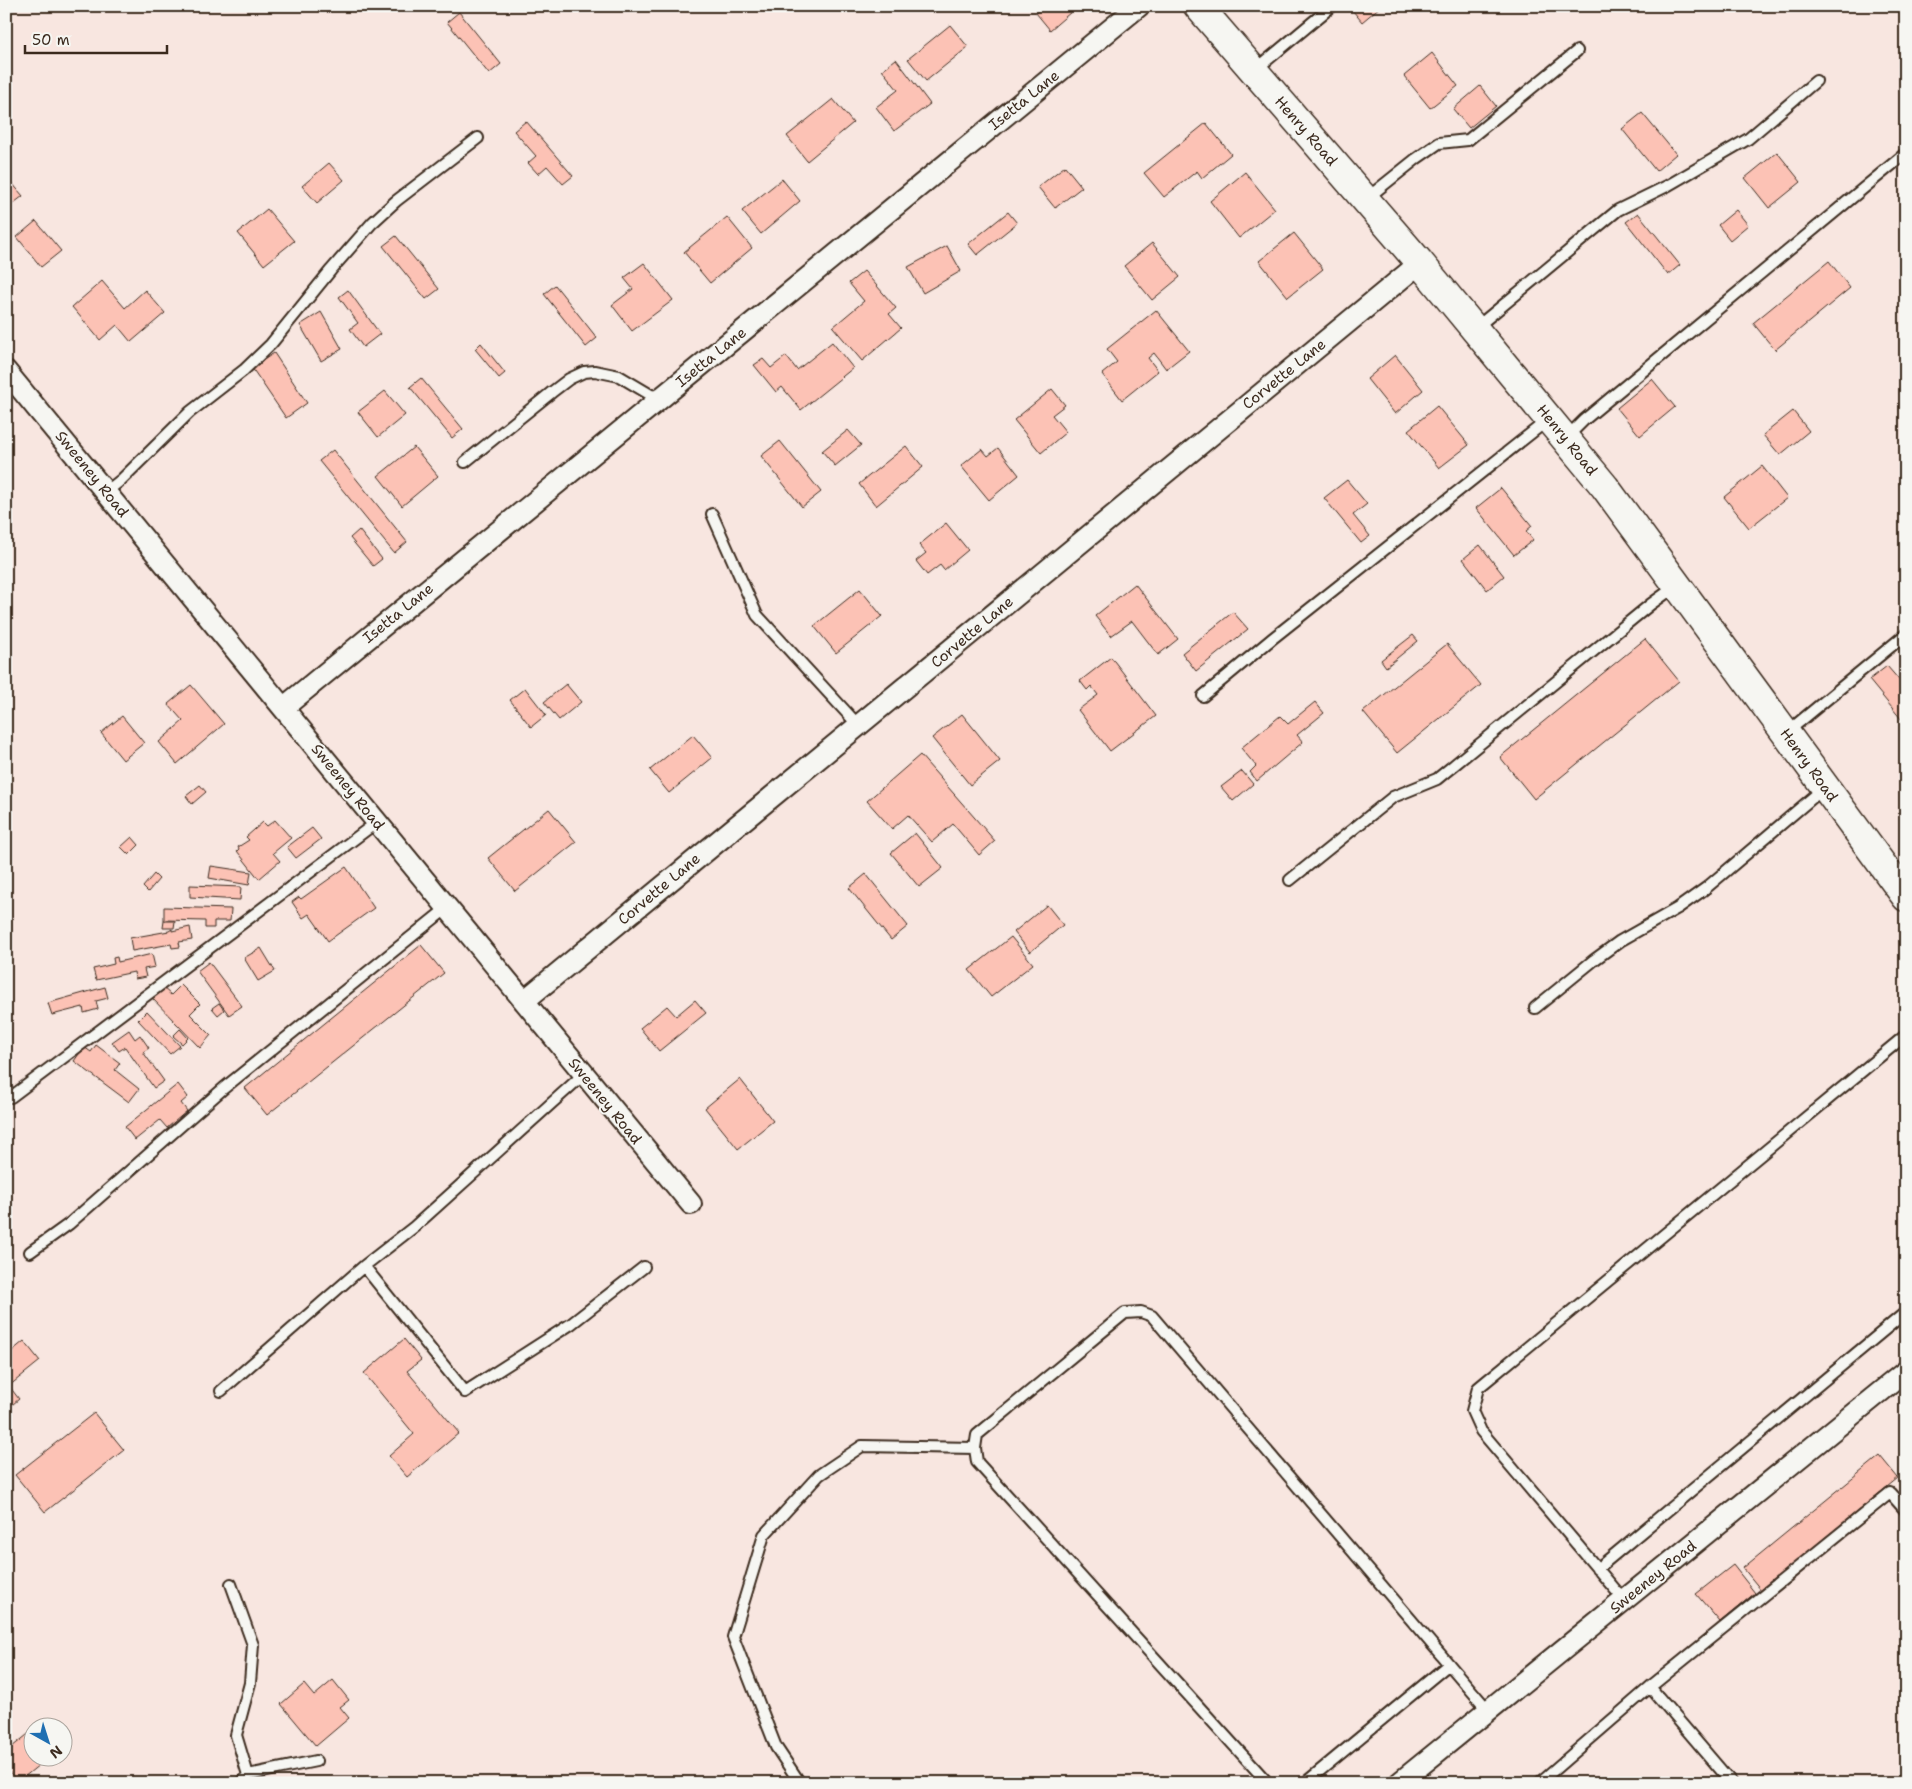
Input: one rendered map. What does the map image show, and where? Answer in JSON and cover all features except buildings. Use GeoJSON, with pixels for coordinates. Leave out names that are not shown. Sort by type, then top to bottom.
{"type":"FeatureCollection","features":[{"type":"Feature","properties":{"kind":"street","name":"Isetta Lane"},"geometry":{"type":"LineString","coordinates":[[283,708],[1139,6]]}},
{"type":"Feature","properties":{"kind":"street","name":"Henry Road"},"geometry":{"type":"LineString","coordinates":[[1198,6],[1420,263],[1605,487],[1906,897]]}},
{"type":"Feature","properties":{"kind":"street","name":"Corvette Lane"},"geometry":{"type":"LineString","coordinates":[[524,1001],[1420,263]]}},
{"type":"Feature","properties":{"kind":"street","name":"Sweeney Road"},"geometry":{"type":"LineString","coordinates":[[6,371],[691,1204]]}},
{"type":"Feature","properties":{"kind":"street","name":"Sweeney Road"},"geometry":{"type":"LineString","coordinates":[[1399,1783],[1906,1371]]}},
{"type":"Feature","properties":{"kind":"lane"},"geometry":{"type":"LineString","coordinates":[[1254,71],[1332,6]]}},
{"type":"Feature","properties":{"kind":"lane"},"geometry":{"type":"LineString","coordinates":[[1365,199],[1416,158],[1439,143],[1468,140],[1577,51]]}},
{"type":"Feature","properties":{"kind":"lane"},"geometry":{"type":"LineString","coordinates":[[1476,330],[1484,321],[1618,210],[1666,186],[1748,139],[1816,81]]}},
{"type":"Feature","properties":{"kind":"lane"},"geometry":{"type":"LineString","coordinates":[[106,492],[121,480],[190,412],[244,370],[271,344],[372,223],[478,138]]}},
{"type":"Feature","properties":{"kind":"lane"},"geometry":{"type":"LineString","coordinates":[[1203,696],[1273,638],[1558,428],[1584,420],[1906,153]]}},
{"type":"Feature","properties":{"kind":"lane"},"geometry":{"type":"LineString","coordinates":[[465,462],[569,379],[584,372],[595,371],[619,376],[651,395],[662,397]]}},
{"type":"Feature","properties":{"kind":"lane"},"geometry":{"type":"LineString","coordinates":[[712,514],[757,615],[858,725]]}},
{"type":"Feature","properties":{"kind":"lane"},"geometry":{"type":"LineString","coordinates":[[1290,880],[1393,797],[1436,779],[1651,604],[1677,585]]}},
{"type":"Feature","properties":{"kind":"lane"},"geometry":{"type":"LineString","coordinates":[[1786,734],[1906,634]]}},
{"type":"Feature","properties":{"kind":"lane"},"geometry":{"type":"LineString","coordinates":[[1535,1008],[1620,941],[1678,908],[1706,888],[1825,787]]}},
{"type":"Feature","properties":{"kind":"lane"},"geometry":{"type":"LineString","coordinates":[[11,1097],[376,822]]}},
{"type":"Feature","properties":{"kind":"lane"},"geometry":{"type":"LineString","coordinates":[[30,1252],[69,1224],[224,1088],[447,908]]}},
{"type":"Feature","properties":{"kind":"lane"},"geometry":{"type":"LineString","coordinates":[[1624,1600],[1481,1431],[1472,1410],[1478,1388],[1906,1034]]}},
{"type":"Feature","properties":{"kind":"lane"},"geometry":{"type":"LineString","coordinates":[[221,1391],[364,1266],[414,1227],[584,1074]]}},
{"type":"Feature","properties":{"kind":"lane"},"geometry":{"type":"LineString","coordinates":[[364,1266],[465,1392],[571,1324],[644,1266]]}},
{"type":"Feature","properties":{"kind":"lane"},"geometry":{"type":"LineString","coordinates":[[1268,1783],[977,1462],[975,1448],[977,1435],[1125,1313],[1141,1312],[1152,1316],[1488,1710]]}},
{"type":"Feature","properties":{"kind":"lane"},"geometry":{"type":"LineString","coordinates":[[1597,1569],[1906,1312]]}},
{"type":"Feature","properties":{"kind":"lane"},"geometry":{"type":"LineString","coordinates":[[800,1783],[776,1747],[732,1637],[764,1535],[819,1475],[862,1446],[975,1448]]}},
{"type":"Feature","properties":{"kind":"lane"},"geometry":{"type":"LineString","coordinates":[[1539,1783],[1650,1687],[1890,1493],[1906,1511]]}},
{"type":"Feature","properties":{"kind":"lane"},"geometry":{"type":"LineString","coordinates":[[231,1584],[253,1645],[250,1682],[236,1735],[244,1779],[316,1761]]}},
{"type":"Feature","properties":{"kind":"lane"},"geometry":{"type":"LineString","coordinates":[[1305,1783],[1449,1664]]}},
{"type":"Feature","properties":{"kind":"lane"},"geometry":{"type":"LineString","coordinates":[[1650,1687],[1732,1783]]}},
{"type":"Feature","properties":{"kind":"lane"},"geometry":{"type":"LineString","coordinates":[[1903,1783],[1906,1780]]}}]}
